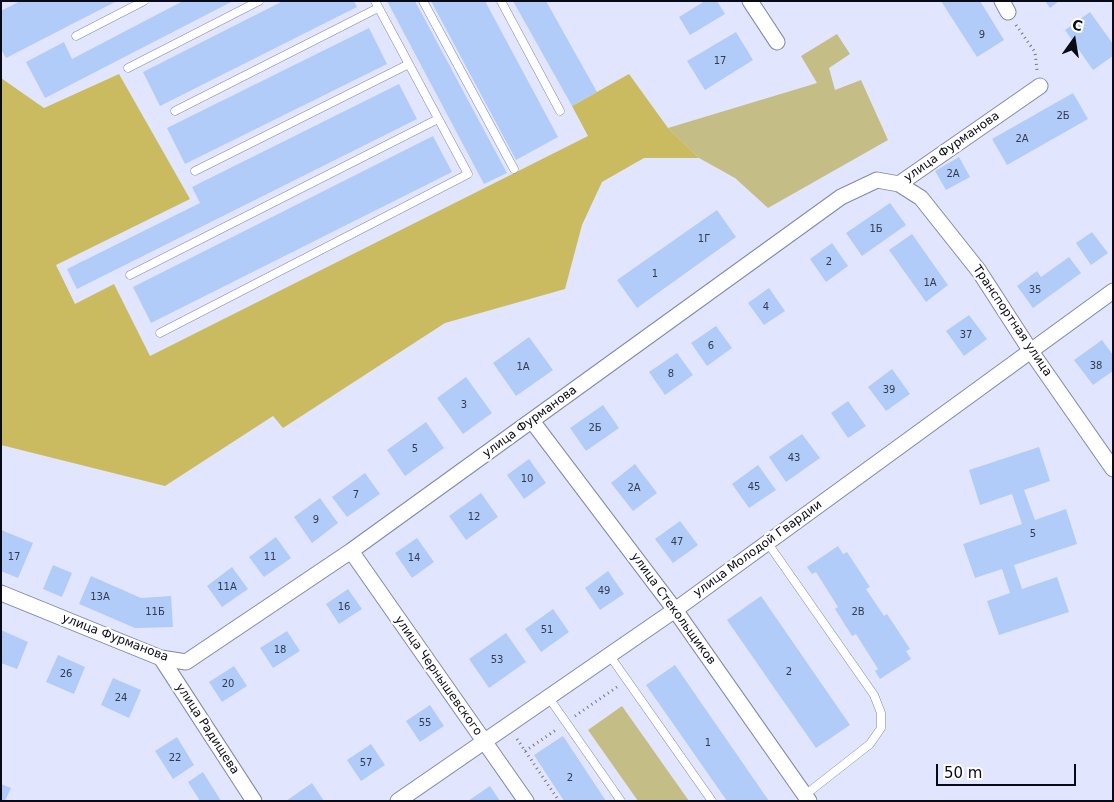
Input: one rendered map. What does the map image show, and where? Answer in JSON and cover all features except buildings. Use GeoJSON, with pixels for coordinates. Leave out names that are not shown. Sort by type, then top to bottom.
{"type":"FeatureCollection","features":[{"type":"Feature","properties":{"kind":"street"},"geometry":{"type":"LineString","coordinates":[[750,1],[777,42]]}},
{"type":"Feature","properties":{"kind":"street","name":"улица Фурманова"},"geometry":{"type":"LineString","coordinates":[[1,593],[161,658],[186,662],[351,551],[840,198],[877,180],[899,184],[1040,86]]}},
{"type":"Feature","properties":{"kind":"street","name":"Транспортная улица"},"geometry":{"type":"LineString","coordinates":[[899,184],[921,198],[979,271],[1030,350],[1113,469]]}},
{"type":"Feature","properties":{"kind":"street","name":"улица Молодой Гвардии"},"geometry":{"type":"LineString","coordinates":[[398,801],[676,610],[1113,291]]}},
{"type":"Feature","properties":{"kind":"street","name":"улица Стекольщиков"},"geometry":{"type":"LineString","coordinates":[[532,421],[676,610],[807,798]]}},
{"type":"Feature","properties":{"kind":"street","name":"улица Чернышевского"},"geometry":{"type":"LineString","coordinates":[[351,551],[526,801]]}},
{"type":"Feature","properties":{"kind":"street","name":"улица Радищева"},"geometry":{"type":"LineString","coordinates":[[161,658],[254,801]]}},
{"type":"Feature","properties":{"kind":"lane"},"geometry":{"type":"LineString","coordinates":[[76,36],[144,1]]}},
{"type":"Feature","properties":{"kind":"lane"},"geometry":{"type":"LineString","coordinates":[[128,68],[259,1]]}},
{"type":"Feature","properties":{"kind":"lane"},"geometry":{"type":"LineString","coordinates":[[424,1],[514,169]]}},
{"type":"Feature","properties":{"kind":"lane"},"geometry":{"type":"LineString","coordinates":[[501,1],[560,111]]}},
{"type":"Feature","properties":{"kind":"lane"},"geometry":{"type":"LineString","coordinates":[[160,333],[468,174],[376,4],[175,111]]}},
{"type":"Feature","properties":{"kind":"lane"},"geometry":{"type":"LineString","coordinates":[[195,172],[409,64]]}},
{"type":"Feature","properties":{"kind":"lane"},"geometry":{"type":"LineString","coordinates":[[130,275],[438,119]]}},
{"type":"Feature","properties":{"kind":"lane"},"geometry":{"type":"LineString","coordinates":[[767,542],[874,695],[881,713],[881,728],[870,744],[807,798]]}},
{"type":"Feature","properties":{"kind":"lane"},"geometry":{"type":"LineString","coordinates":[[610,656],[712,801]]}},
{"type":"Feature","properties":{"kind":"lane"},"geometry":{"type":"LineString","coordinates":[[549,698],[621,801]]}},
{"type":"Feature","properties":{"kind":"path"},"geometry":{"type":"LineString","coordinates":[[1005,6],[1035,52],[1040,86]]}},
{"type":"Feature","properties":{"kind":"path"},"geometry":{"type":"LineString","coordinates":[[508,725],[558,801]]}},
{"type":"Feature","properties":{"kind":"shaded area"},"geometry":{"type":"Polygon","coordinates":[[[837,34],[850,54],[829,68],[835,90],[861,80],[888,140],[768,208],[735,178],[699,158],[668,128],[817,83],[801,56],[837,34]]]}},
{"type":"Feature","properties":{"kind":"shaded area"},"geometry":{"type":"Polygon","coordinates":[[[119,74],[190,199],[56,265],[75,304],[114,284],[150,356],[588,136],[572,106],[629,74],[668,128],[699,158],[644,158],[602,182],[582,225],[565,289],[445,323],[283,428],[273,416],[165,486],[1,445],[1,78],[44,108],[119,74]]]}},
{"type":"Feature","properties":{"kind":"shaded area"},"geometry":{"type":"Polygon","coordinates":[[[622,706],[689,801],[638,801],[588,730],[622,706]]]}}]}
